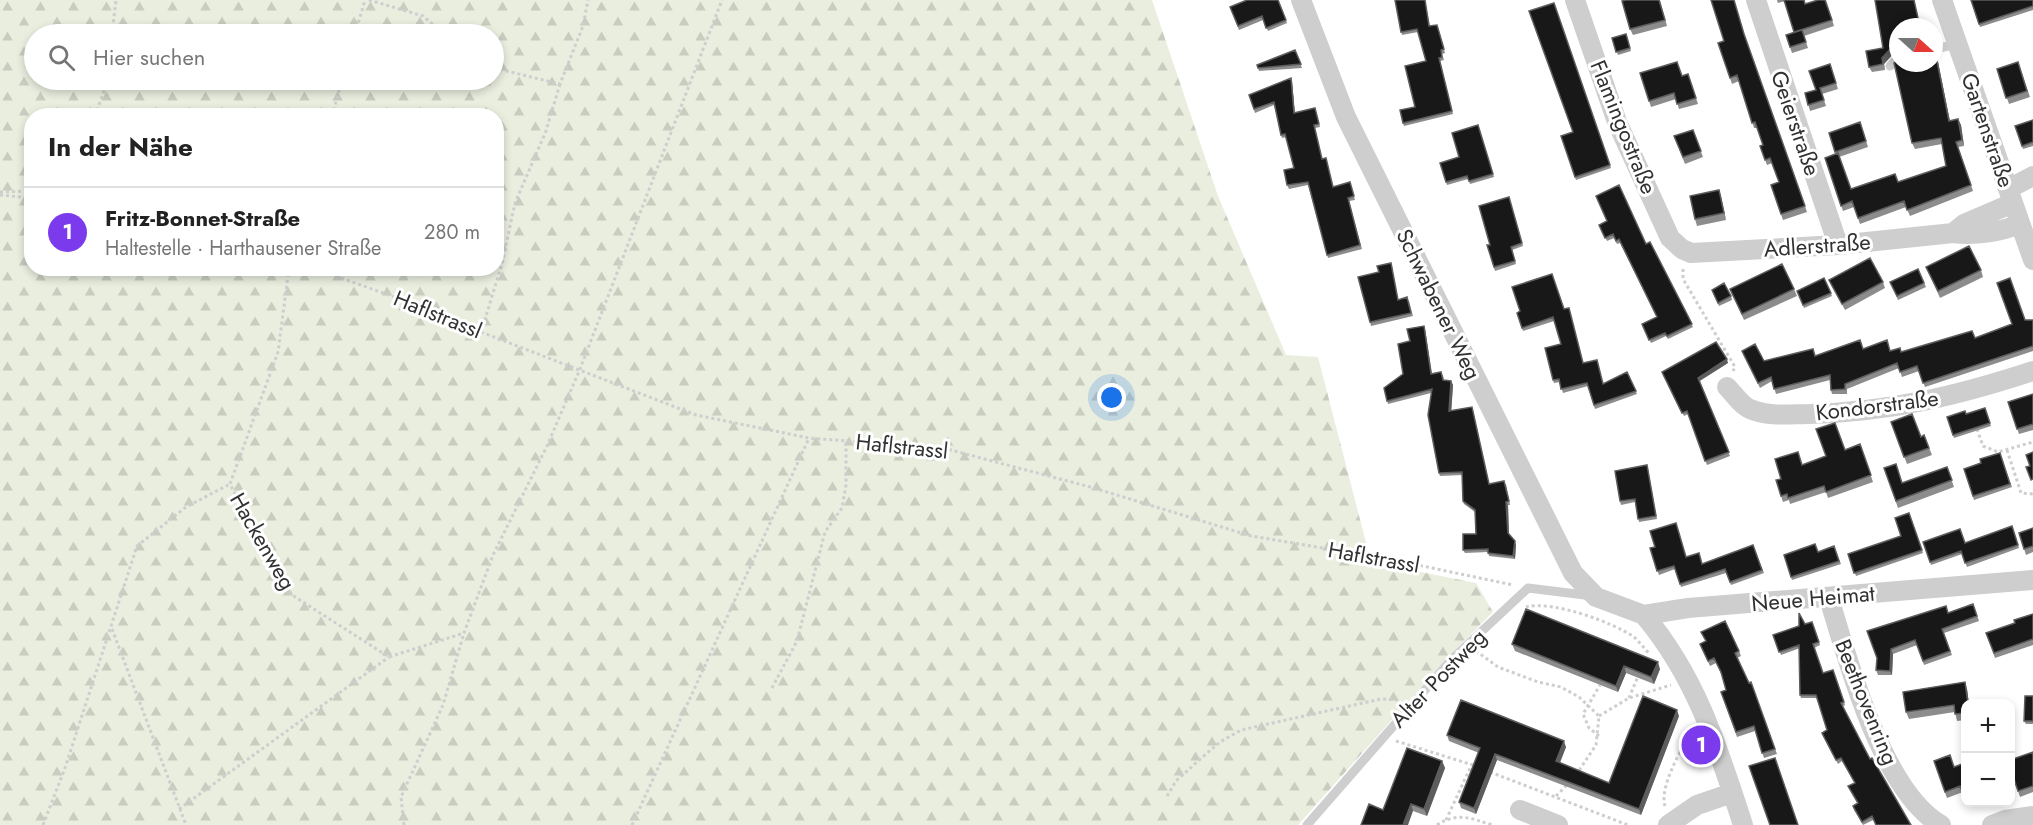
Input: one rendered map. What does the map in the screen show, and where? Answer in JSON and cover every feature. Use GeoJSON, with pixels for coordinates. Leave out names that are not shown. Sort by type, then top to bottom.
{"type":"FeatureCollection","features":[{"type":"Feature","properties":{"kind":"street","name":"Schwabener Weg"},"geometry":{"type":"LineString","coordinates":[[1301,0],[1346,117],[1521,474],[1573,573],[1596,597]]}},
{"type":"Feature","properties":{"kind":"street","name":"Flamingostraße"},"geometry":{"type":"LineString","coordinates":[[1575,0],[1617,122],[1670,238],[1682,249]]}},
{"type":"Feature","properties":{"kind":"street","name":"Geierstraße"},"geometry":{"type":"LineString","coordinates":[[1756,0],[1838,245]]}},
{"type":"Feature","properties":{"kind":"street","name":"Gartenstraße"},"geometry":{"type":"LineString","coordinates":[[1942,0],[2033,260]]}},
{"type":"Feature","properties":{"kind":"street","name":"Adlerstraße"},"geometry":{"type":"LineString","coordinates":[[1953,233],[2011,196],[2033,176]]}},
{"type":"Feature","properties":{"kind":"street","name":"Adlerstraße"},"geometry":{"type":"LineString","coordinates":[[1682,249],[1691,253],[1838,245],[1953,233],[1964,234],[2007,229],[2020,224]]}},
{"type":"Feature","properties":{"kind":"street","name":"Kondorstraße"},"geometry":{"type":"LineString","coordinates":[[1727,387],[1749,409],[1777,415],[1825,413],[1919,404],[1966,393],[2033,371]]}},
{"type":"Feature","properties":{"kind":"street","name":"Neue Heimat"},"geometry":{"type":"LineString","coordinates":[[1596,597],[1644,615],[1688,608],[2033,580]]}},
{"type":"Feature","properties":{"kind":"street","name":"Beethovenring"},"geometry":{"type":"LineString","coordinates":[[1829,598],[1875,733],[1905,790],[1923,813],[1941,825]]}},
{"type":"Feature","properties":{"kind":"street"},"geometry":{"type":"LineString","coordinates":[[1644,615],[1679,661],[1695,691],[1743,825]]}},
{"type":"Feature","properties":{"kind":"street"},"geometry":{"type":"LineString","coordinates":[[1668,825],[1697,805],[1732,793]]}},
{"type":"Feature","properties":{"kind":"street"},"geometry":{"type":"LineString","coordinates":[[1520,810],[1558,825]]}},
{"type":"Feature","properties":{"kind":"street"},"geometry":{"type":"LineString","coordinates":[[1992,825],[2005,820],[2033,816]]}},
{"type":"Feature","properties":{"kind":"lane"},"geometry":{"type":"LineString","coordinates":[[1943,47],[1958,44]]}},
{"type":"Feature","properties":{"kind":"lane","name":"Alter Postweg"},"geometry":{"type":"LineString","coordinates":[[1307,825],[1413,701],[1452,659],[1527,588],[1573,596],[1596,597]]}},
{"type":"Feature","properties":{"kind":"path"},"geometry":{"type":"LineString","coordinates":[[113,24],[116,0]]}},
{"type":"Feature","properties":{"kind":"path"},"geometry":{"type":"LineString","coordinates":[[359,24],[367,0],[423,16],[432,24]]}},
{"type":"Feature","properties":{"kind":"path"},"geometry":{"type":"LineString","coordinates":[[504,255],[515,203],[546,131],[560,84],[583,26],[588,0]]}},
{"type":"Feature","properties":{"kind":"path"},"geometry":{"type":"LineString","coordinates":[[404,825],[401,797],[443,705],[465,633],[493,555],[547,446],[580,369],[722,0]]}},
{"type":"Feature","properties":{"kind":"path"},"geometry":{"type":"LineString","coordinates":[[504,70],[560,84]]}},
{"type":"Feature","properties":{"kind":"path"},"geometry":{"type":"LineString","coordinates":[[98,108],[104,90]]}},
{"type":"Feature","properties":{"kind":"path"},"geometry":{"type":"LineString","coordinates":[[334,108],[339,90]]}},
{"type":"Feature","properties":{"kind":"path"},"geometry":{"type":"LineString","coordinates":[[0,193],[24,192]]}},
{"type":"Feature","properties":{"kind":"path"},"geometry":{"type":"LineString","coordinates":[[0,193],[24,197]]}},
{"type":"Feature","properties":{"kind":"path"},"geometry":{"type":"LineString","coordinates":[[1682,249],[1683,279],[1735,367],[1727,387]]}},
{"type":"Feature","properties":{"kind":"path","name":"Hackenweg"},"geometry":{"type":"LineString","coordinates":[[288,276],[278,352],[230,484],[262,547],[292,595],[389,657]]}},
{"type":"Feature","properties":{"kind":"path","name":"Haflstrassl"},"geometry":{"type":"LineString","coordinates":[[336,276],[437,312],[481,332],[696,415],[809,438],[947,449],[1094,488],[1251,536],[1389,559],[1504,583]]}},
{"type":"Feature","properties":{"kind":"path"},"geometry":{"type":"LineString","coordinates":[[481,332],[498,276]]}},
{"type":"Feature","properties":{"kind":"path"},"geometry":{"type":"LineString","coordinates":[[1974,419],[1983,446],[1998,452],[2033,442]]}},
{"type":"Feature","properties":{"kind":"path"},"geometry":{"type":"LineString","coordinates":[[632,825],[809,438]]}},
{"type":"Feature","properties":{"kind":"path"},"geometry":{"type":"LineString","coordinates":[[772,688],[797,641],[825,532],[842,508],[846,485],[846,440]]}},
{"type":"Feature","properties":{"kind":"path"},"geometry":{"type":"LineString","coordinates":[[2007,450],[2021,493],[2033,494]]}},
{"type":"Feature","properties":{"kind":"path"},"geometry":{"type":"LineString","coordinates":[[43,825],[137,546],[186,507],[230,484]]}},
{"type":"Feature","properties":{"kind":"path"},"geometry":{"type":"LineString","coordinates":[[1510,604],[1520,608],[1530,606],[1571,612],[1604,622],[1633,637],[1654,657]]}},
{"type":"Feature","properties":{"kind":"path"},"geometry":{"type":"LineString","coordinates":[[111,628],[186,825]]}},
{"type":"Feature","properties":{"kind":"path"},"geometry":{"type":"LineString","coordinates":[[179,809],[389,657],[465,633]]}},
{"type":"Feature","properties":{"kind":"path"},"geometry":{"type":"LineString","coordinates":[[1644,661],[1647,652]]}},
{"type":"Feature","properties":{"kind":"path"},"geometry":{"type":"LineString","coordinates":[[1485,658],[1498,667],[1538,682],[1561,687],[1588,705],[1599,716],[1599,736],[1596,745],[1578,772],[1555,797]]}},
{"type":"Feature","properties":{"kind":"path"},"geometry":{"type":"LineString","coordinates":[[1629,698],[1640,670]]}},
{"type":"Feature","properties":{"kind":"path"},"geometry":{"type":"LineString","coordinates":[[1599,716],[1629,698],[1672,685],[1668,676]]}},
{"type":"Feature","properties":{"kind":"path"},"geometry":{"type":"LineString","coordinates":[[1599,736],[1585,722],[1583,714],[1600,685]]}},
{"type":"Feature","properties":{"kind":"path"},"geometry":{"type":"LineString","coordinates":[[1167,796],[1176,781],[1198,760],[1220,742],[1242,730],[1381,699],[1413,701]]}},
{"type":"Feature","properties":{"kind":"path"},"geometry":{"type":"LineString","coordinates":[[1664,801],[1682,747],[1694,734]]}},
{"type":"Feature","properties":{"kind":"path"},"geometry":{"type":"LineString","coordinates":[[1401,742],[1472,764],[1628,825]]}},
{"type":"Feature","properties":{"kind":"path"},"geometry":{"type":"LineString","coordinates":[[1446,820],[1472,764]]}},
{"type":"Feature","properties":{"kind":"path"},"geometry":{"type":"LineString","coordinates":[[1437,825],[1446,820],[1467,816],[1492,825]]}},
{"type":"Feature","properties":{"kind":"green space"},"geometry":{"type":"Polygon","coordinates":[[[0,0],[1152,0],[1218,196],[1286,355],[1318,357],[1371,562],[1476,583],[1493,612],[1447,658],[1298,825],[0,825],[0,0]]]}},
{"type":"Feature","properties":{"kind":"building"},"geometry":{"type":"Polygon","coordinates":[[[1247,0],[1278,0],[1286,20],[1266,28],[1262,16],[1238,26],[1230,7],[1247,0]]]}},
{"type":"Feature","properties":{"kind":"building"},"geometry":{"type":"Polygon","coordinates":[[[1395,0],[1425,0],[1429,26],[1437,25],[1444,49],[1441,50],[1442,57],[1439,58],[1452,111],[1403,123],[1400,110],[1415,107],[1405,66],[1426,61],[1417,29],[1401,32],[1395,0]]]}},
{"type":"Feature","properties":{"kind":"building"},"geometry":{"type":"Polygon","coordinates":[[[1659,0],[1665,20],[1630,29],[1622,1],[1659,0]]]}},
{"type":"Feature","properties":{"kind":"building"},"geometry":{"type":"Polygon","coordinates":[[[1711,0],[1734,0],[1805,206],[1781,214],[1771,185],[1779,182],[1770,158],[1765,160],[1760,146],[1763,145],[1755,122],[1752,123],[1737,75],[1730,78],[1718,43],[1724,41],[1711,0]]]}},
{"type":"Feature","properties":{"kind":"building"},"geometry":{"type":"Polygon","coordinates":[[[1784,0],[1804,0],[1805,4],[1825,0],[1832,20],[1794,32],[1784,0]]]}},
{"type":"Feature","properties":{"kind":"building"},"geometry":{"type":"Polygon","coordinates":[[[1875,0],[1914,0],[1918,18],[1889,18],[1889,50],[1882,58],[1883,64],[1869,67],[1866,51],[1883,48],[1875,0]]]}},
{"type":"Feature","properties":{"kind":"building"},"geometry":{"type":"Polygon","coordinates":[[[1971,0],[2033,0],[2033,6],[1979,24],[1971,0]]]}},
{"type":"Feature","properties":{"kind":"building"},"geometry":{"type":"Polygon","coordinates":[[[1554,3],[1610,165],[1575,177],[1561,136],[1573,132],[1529,11],[1554,3]]]}},
{"type":"Feature","properties":{"kind":"building"},"geometry":{"type":"Polygon","coordinates":[[[1802,30],[1806,42],[1790,47],[1786,35],[1802,30]]]}},
{"type":"Feature","properties":{"kind":"building"},"geometry":{"type":"Polygon","coordinates":[[[1626,34],[1630,48],[1616,52],[1612,38],[1626,34]]]}},
{"type":"Feature","properties":{"kind":"building"},"geometry":{"type":"Polygon","coordinates":[[[1295,50],[1301,64],[1258,68],[1257,65],[1295,50]]]}},
{"type":"Feature","properties":{"kind":"building"},"geometry":{"type":"Polygon","coordinates":[[[1677,62],[1682,76],[1688,74],[1696,98],[1677,104],[1674,93],[1649,101],[1640,73],[1677,62]]]}},
{"type":"Feature","properties":{"kind":"building"},"geometry":{"type":"Polygon","coordinates":[[[2018,62],[2027,91],[2006,98],[1997,69],[2018,62]]]}},
{"type":"Feature","properties":{"kind":"building"},"geometry":{"type":"Polygon","coordinates":[[[1830,64],[1836,83],[1820,88],[1824,100],[1808,105],[1805,93],[1816,90],[1809,71],[1830,64]]]}},
{"type":"Feature","properties":{"kind":"building"},"geometry":{"type":"Polygon","coordinates":[[[1896,72],[1939,72],[1949,121],[1958,119],[1962,140],[1956,142],[1971,185],[1907,210],[1904,201],[1858,218],[1852,201],[1841,206],[1825,158],[1838,153],[1851,189],[1895,174],[1898,182],[1946,166],[1941,138],[1912,143],[1896,72]]]}},
{"type":"Feature","properties":{"kind":"building"},"geometry":{"type":"Polygon","coordinates":[[[1291,78],[1294,113],[1315,108],[1319,124],[1314,125],[1322,159],[1326,158],[1333,187],[1350,182],[1354,196],[1348,198],[1360,245],[1327,255],[1308,182],[1287,185],[1284,170],[1294,168],[1285,134],[1281,135],[1274,102],[1254,109],[1249,95],[1291,78]]]}},
{"type":"Feature","properties":{"kind":"building"},"geometry":{"type":"Polygon","coordinates":[[[2033,120],[2033,142],[2022,146],[2015,126],[2033,120]]]}},
{"type":"Feature","properties":{"kind":"building"},"geometry":{"type":"Polygon","coordinates":[[[1860,122],[1866,141],[1835,152],[1829,133],[1860,122]]]}},
{"type":"Feature","properties":{"kind":"building"},"geometry":{"type":"Polygon","coordinates":[[[1478,125],[1493,174],[1469,181],[1467,176],[1446,182],[1440,163],[1459,157],[1452,133],[1478,125]]]}},
{"type":"Feature","properties":{"kind":"building"},"geometry":{"type":"Polygon","coordinates":[[[1693,130],[1701,151],[1683,157],[1674,136],[1693,130]]]}},
{"type":"Feature","properties":{"kind":"building"},"geometry":{"type":"Polygon","coordinates":[[[1619,185],[1646,244],[1650,242],[1692,324],[1667,336],[1665,333],[1649,340],[1642,324],[1657,317],[1619,239],[1616,241],[1613,234],[1605,238],[1599,225],[1607,221],[1596,196],[1619,185]]]}},
{"type":"Feature","properties":{"kind":"building"},"geometry":{"type":"Polygon","coordinates":[[[1719,190],[1724,213],[1695,219],[1690,196],[1719,190]]]}},
{"type":"Feature","properties":{"kind":"building"},"geometry":{"type":"Polygon","coordinates":[[[1509,197],[1522,243],[1511,247],[1515,261],[1494,267],[1479,206],[1509,197]]]}},
{"type":"Feature","properties":{"kind":"building"},"geometry":{"type":"Polygon","coordinates":[[[1969,246],[1981,270],[1938,291],[1926,267],[1969,246]]]}},
{"type":"Feature","properties":{"kind":"building"},"geometry":{"type":"Polygon","coordinates":[[[1870,258],[1883,282],[1842,304],[1829,280],[1870,258]]]}},
{"type":"Feature","properties":{"kind":"building"},"geometry":{"type":"Polygon","coordinates":[[[1391,263],[1398,300],[1407,297],[1411,313],[1370,322],[1358,277],[1379,272],[1377,266],[1391,263]]]}},
{"type":"Feature","properties":{"kind":"building"},"geometry":{"type":"Polygon","coordinates":[[[1782,264],[1794,289],[1742,314],[1730,289],[1782,264]]]}},
{"type":"Feature","properties":{"kind":"building"},"geometry":{"type":"Polygon","coordinates":[[[1918,269],[1924,283],[1897,296],[1890,282],[1918,269]]]}},
{"type":"Feature","properties":{"kind":"building"},"geometry":{"type":"Polygon","coordinates":[[[1552,274],[1564,309],[1569,308],[1583,363],[1597,360],[1603,384],[1627,372],[1636,391],[1594,405],[1587,383],[1561,389],[1559,379],[1553,380],[1545,348],[1561,344],[1553,317],[1522,328],[1517,313],[1520,311],[1512,287],[1552,274]]]}},
{"type":"Feature","properties":{"kind":"building"},"geometry":{"type":"Polygon","coordinates":[[[1824,278],[1831,293],[1803,305],[1797,291],[1824,278]]]}},
{"type":"Feature","properties":{"kind":"building"},"geometry":{"type":"Polygon","coordinates":[[[2010,278],[2025,320],[2033,320],[2033,346],[1923,383],[1917,366],[1900,372],[1897,363],[1845,384],[1845,389],[1831,390],[1830,375],[1774,389],[1771,377],[1758,383],[1742,351],[1755,344],[1764,361],[1813,349],[1815,356],[1860,340],[1863,349],[1887,340],[1890,351],[1900,348],[1901,352],[1972,331],[1975,338],[2012,324],[1997,283],[2010,278]]]}},
{"type":"Feature","properties":{"kind":"building"},"geometry":{"type":"Polygon","coordinates":[[[1724,283],[1731,296],[1718,303],[1712,290],[1724,283]]]}},
{"type":"Feature","properties":{"kind":"building"},"geometry":{"type":"Polygon","coordinates":[[[1424,326],[1431,374],[1441,372],[1443,380],[1451,381],[1449,411],[1472,407],[1489,484],[1504,481],[1509,501],[1506,502],[1508,533],[1515,541],[1513,556],[1488,553],[1488,549],[1463,550],[1463,534],[1476,534],[1475,510],[1463,501],[1462,472],[1439,473],[1428,415],[1432,389],[1387,401],[1384,388],[1403,374],[1398,344],[1410,341],[1407,329],[1424,326]]]}},
{"type":"Feature","properties":{"kind":"building"},"geometry":{"type":"Polygon","coordinates":[[[1716,342],[1727,359],[1698,378],[1729,452],[1705,461],[1687,411],[1682,413],[1662,372],[1716,342]]]}},
{"type":"Feature","properties":{"kind":"building"},"geometry":{"type":"Polygon","coordinates":[[[2033,394],[2033,424],[2017,429],[2008,402],[2033,394]]]}},
{"type":"Feature","properties":{"kind":"building"},"geometry":{"type":"Polygon","coordinates":[[[1985,408],[1990,423],[1953,435],[1947,417],[1985,408]]]}},
{"type":"Feature","properties":{"kind":"building"},"geometry":{"type":"Polygon","coordinates":[[[1912,414],[1921,437],[1924,435],[1929,448],[1904,457],[1891,422],[1912,414]]]}},
{"type":"Feature","properties":{"kind":"building"},"geometry":{"type":"Polygon","coordinates":[[[1835,423],[1845,450],[1860,444],[1871,475],[1826,492],[1824,486],[1788,498],[1787,494],[1781,496],[1776,480],[1781,479],[1775,459],[1798,452],[1802,465],[1826,456],[1816,429],[1835,423]]]}},
{"type":"Feature","properties":{"kind":"building"},"geometry":{"type":"Polygon","coordinates":[[[2033,452],[2033,479],[2031,480],[2026,467],[2030,466],[2026,455],[2033,452]]]}},
{"type":"Feature","properties":{"kind":"building"},"geometry":{"type":"Polygon","coordinates":[[[2000,453],[2010,484],[1973,496],[1964,469],[1981,463],[1980,459],[2000,453]]]}},
{"type":"Feature","properties":{"kind":"building"},"geometry":{"type":"Polygon","coordinates":[[[1896,464],[1902,483],[1947,467],[1952,480],[1896,501],[1884,468],[1896,464]]]}},
{"type":"Feature","properties":{"kind":"building"},"geometry":{"type":"Polygon","coordinates":[[[1647,465],[1656,516],[1638,519],[1635,499],[1620,501],[1615,471],[1647,465]]]}},
{"type":"Feature","properties":{"kind":"building"},"geometry":{"type":"Polygon","coordinates":[[[1909,513],[1922,550],[1854,573],[1848,554],[1901,536],[1895,518],[1909,513]]]}},
{"type":"Feature","properties":{"kind":"building"},"geometry":{"type":"Polygon","coordinates":[[[1676,523],[1686,557],[1699,553],[1702,564],[1753,545],[1762,570],[1730,582],[1725,569],[1680,584],[1674,566],[1657,571],[1650,548],[1655,547],[1650,531],[1676,523]]]}},
{"type":"Feature","properties":{"kind":"building"},"geometry":{"type":"Polygon","coordinates":[[[2012,526],[2018,545],[1965,563],[1961,551],[1930,562],[1923,542],[1960,529],[1965,543],[2012,526]]]}},
{"type":"Feature","properties":{"kind":"building"},"geometry":{"type":"Polygon","coordinates":[[[2033,528],[2033,546],[2024,549],[2019,533],[2033,528]]]}},
{"type":"Feature","properties":{"kind":"building"},"geometry":{"type":"Polygon","coordinates":[[[1815,544],[1818,552],[1834,546],[1839,561],[1791,577],[1784,555],[1815,544]]]}},
{"type":"Feature","properties":{"kind":"building"},"geometry":{"type":"Polygon","coordinates":[[[1973,604],[1977,616],[1942,629],[1950,651],[1923,661],[1915,640],[1891,649],[1890,671],[1876,670],[1877,658],[1867,631],[1946,606],[1948,613],[1973,604]]]}},
{"type":"Feature","properties":{"kind":"building"},"geometry":{"type":"Polygon","coordinates":[[[1526,609],[1658,662],[1651,677],[1624,666],[1616,686],[1512,644],[1526,609]]]}},
{"type":"Feature","properties":{"kind":"building"},"geometry":{"type":"Polygon","coordinates":[[[1799,613],[1805,624],[1812,622],[1819,642],[1813,644],[1823,673],[1833,670],[1844,702],[1841,703],[1870,759],[1872,758],[1911,825],[1876,825],[1872,816],[1862,822],[1853,806],[1858,803],[1848,786],[1855,783],[1841,758],[1836,760],[1822,733],[1827,730],[1816,695],[1800,695],[1799,645],[1779,652],[1773,635],[1799,626],[1799,613]]]}},
{"type":"Feature","properties":{"kind":"building"},"geometry":{"type":"Polygon","coordinates":[[[2033,614],[2033,639],[1994,653],[1986,633],[2033,614]]]}},
{"type":"Feature","properties":{"kind":"building"},"geometry":{"type":"Polygon","coordinates":[[[1725,621],[1739,651],[1735,653],[1749,683],[1751,682],[1775,749],[1762,753],[1754,726],[1736,732],[1721,692],[1726,690],[1721,672],[1714,658],[1708,661],[1700,644],[1706,641],[1701,632],[1725,621]]]}},
{"type":"Feature","properties":{"kind":"building"},"geometry":{"type":"Polygon","coordinates":[[[1965,682],[1967,699],[1961,699],[1961,713],[1955,714],[1954,705],[1906,712],[1903,692],[1965,682]]]}},
{"type":"Feature","properties":{"kind":"building"},"geometry":{"type":"Polygon","coordinates":[[[1643,696],[1677,710],[1639,809],[1495,754],[1474,808],[1459,802],[1480,748],[1447,735],[1461,700],[1564,741],[1556,761],[1609,783],[1643,696]]]}},
{"type":"Feature","properties":{"kind":"building"},"geometry":{"type":"Polygon","coordinates":[[[2025,696],[2033,696],[2033,721],[2024,721],[2025,696]]]}},
{"type":"Feature","properties":{"kind":"building"},"geometry":{"type":"Polygon","coordinates":[[[1407,748],[1442,761],[1424,809],[1411,804],[1403,825],[1361,825],[1369,804],[1383,810],[1407,748]]]}},
{"type":"Feature","properties":{"kind":"building"},"geometry":{"type":"Polygon","coordinates":[[[2033,752],[2033,786],[2018,791],[2015,782],[2015,758],[2033,752]]]}},
{"type":"Feature","properties":{"kind":"building"},"geometry":{"type":"Polygon","coordinates":[[[1950,755],[1954,767],[1961,764],[1961,788],[1960,786],[1945,792],[1934,761],[1950,755]]]}},
{"type":"Feature","properties":{"kind":"building"},"geometry":{"type":"Polygon","coordinates":[[[1775,758],[1798,825],[1770,825],[1749,766],[1775,758]]]}},
{"type":"Feature","properties":{"kind":"place","name":"Fritz-Bonnet-Straße"},"geometry":{"type":"Point","coordinates":[1701,745]}}]}
